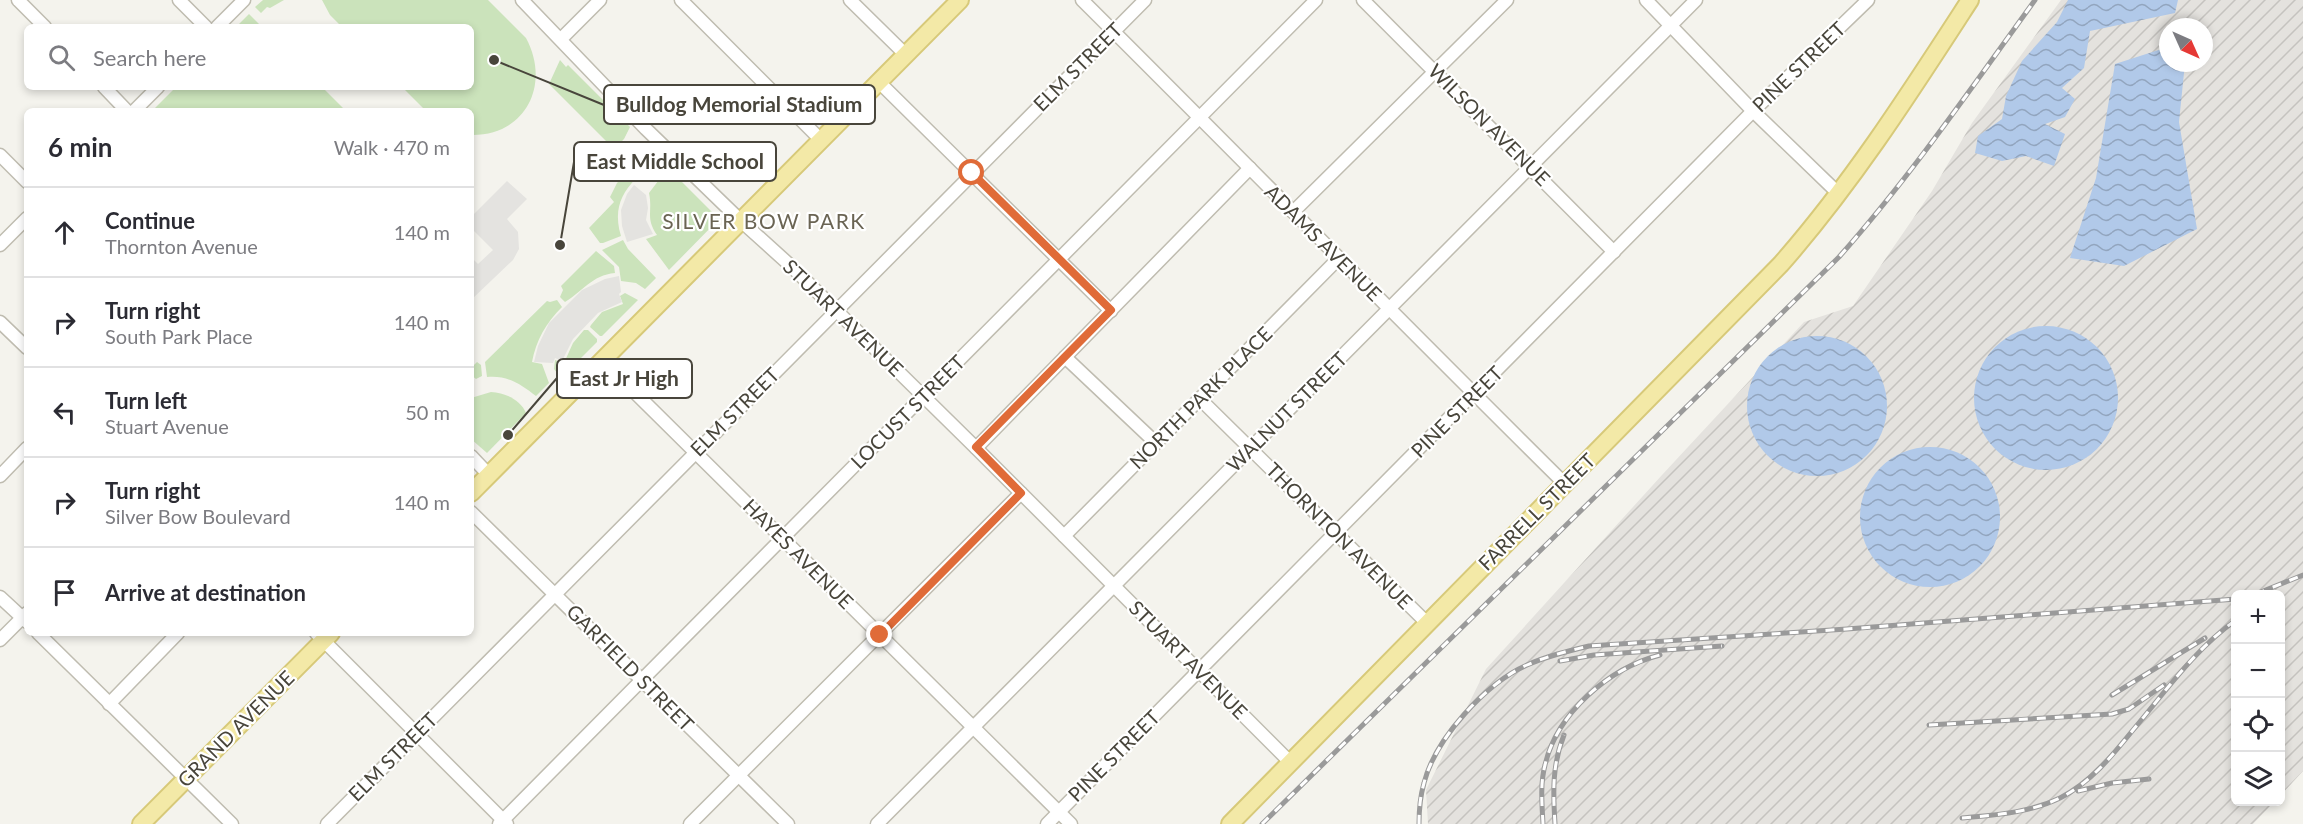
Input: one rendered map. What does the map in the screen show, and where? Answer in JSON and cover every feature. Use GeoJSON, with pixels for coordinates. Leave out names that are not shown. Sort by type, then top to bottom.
{"type":"FeatureCollection","features":[{"type":"Feature","properties":{"kind":"main road"},"geometry":{"type":"LineString","coordinates":[[474,490],[960,0]]}},
{"type":"Feature","properties":{"kind":"main road","name":"FARRELL STREET"},"geometry":{"type":"LineString","coordinates":[[1230,824],[1748,300],[1839,194],[1894,117],[1970,0]]}},
{"type":"Feature","properties":{"kind":"main road","name":"GRAND AVENUE"},"geometry":{"type":"LineString","coordinates":[[141,824],[323,636]]}},
{"type":"Feature","properties":{"kind":"street"},"geometry":{"type":"LineString","coordinates":[[18,0],[42,24]]}},
{"type":"Feature","properties":{"kind":"street"},"geometry":{"type":"LineString","coordinates":[[179,0],[203,24]]}},
{"type":"Feature","properties":{"kind":"street"},"geometry":{"type":"LineString","coordinates":[[220,24],[244,0]]}},
{"type":"Feature","properties":{"kind":"street","name":"STUART AVENUE"},"geometry":{"type":"LineString","coordinates":[[522,0],[646,129],[792,267],[976,447],[1291,763]]}},
{"type":"Feature","properties":{"kind":"street"},"geometry":{"type":"LineString","coordinates":[[561,39],[600,0]]}},
{"type":"Feature","properties":{"kind":"street"},"geometry":{"type":"LineString","coordinates":[[681,0],[821,140]]}},
{"type":"Feature","properties":{"kind":"street"},"geometry":{"type":"LineString","coordinates":[[850,0],[906,55]]}},
{"type":"Feature","properties":{"kind":"street","name":"ADAMS AVENUE"},"geometry":{"type":"LineString","coordinates":[[1082,0],[1565,484]]}},
{"type":"Feature","properties":{"kind":"street","name":"ELM STREET"},"geometry":{"type":"LineString","coordinates":[[327,824],[1145,0]]}},
{"type":"Feature","properties":{"kind":"street","name":"LOCUST STREET"},"geometry":{"type":"LineString","coordinates":[[503,823],[1316,0]]}},
{"type":"Feature","properties":{"kind":"street","name":"WILSON AVENUE"},"geometry":{"type":"LineString","coordinates":[[1363,0],[1614,252]]}},
{"type":"Feature","properties":{"kind":"street"},"geometry":{"type":"LineString","coordinates":[[1293,212],[1507,0]]}},
{"type":"Feature","properties":{"kind":"street"},"geometry":{"type":"LineString","coordinates":[[1646,0],[1753,111],[1839,194]]}},
{"type":"Feature","properties":{"kind":"street","name":"WALNUT STREET"},"geometry":{"type":"LineString","coordinates":[[877,824],[1696,0]]}},
{"type":"Feature","properties":{"kind":"street","name":"PINE STREET"},"geometry":{"type":"LineString","coordinates":[[1047,824],[1753,111],[1868,0]]}},
{"type":"Feature","properties":{"kind":"street"},"geometry":{"type":"LineString","coordinates":[[879,82],[1111,310]]}},
{"type":"Feature","properties":{"kind":"street"},"geometry":{"type":"LineString","coordinates":[[107,90],[124,108]]}},
{"type":"Feature","properties":{"kind":"street"},"geometry":{"type":"LineString","coordinates":[[137,108],[155,90]]}},
{"type":"Feature","properties":{"kind":"street"},"geometry":{"type":"LineString","coordinates":[[0,155],[24,179]]}},
{"type":"Feature","properties":{"kind":"street"},"geometry":{"type":"LineString","coordinates":[[976,447],[1250,168]]}},
{"type":"Feature","properties":{"kind":"street"},"geometry":{"type":"LineString","coordinates":[[0,245],[24,221]]}},
{"type":"Feature","properties":{"kind":"street","name":"NORTH PARK PLACE"},"geometry":{"type":"LineString","coordinates":[[1064,536],[1338,259]]}},
{"type":"Feature","properties":{"kind":"street"},"geometry":{"type":"LineString","coordinates":[[0,322],[24,345]]}},
{"type":"Feature","properties":{"kind":"street"},"geometry":{"type":"LineString","coordinates":[[1065,357],[1156,443]]}},
{"type":"Feature","properties":{"kind":"street","name":"HAYES AVENUE"},"geometry":{"type":"LineString","coordinates":[[602,360],[1071,824]]}},
{"type":"Feature","properties":{"kind":"street","name":"THORNTON AVENUE"},"geometry":{"type":"LineString","coordinates":[[1200,399],[1427,623]]}},
{"type":"Feature","properties":{"kind":"street"},"geometry":{"type":"LineString","coordinates":[[0,476],[24,451]]}},
{"type":"Feature","properties":{"kind":"street"},"geometry":{"type":"LineString","coordinates":[[474,459],[489,475]]}},
{"type":"Feature","properties":{"kind":"street"},"geometry":{"type":"LineString","coordinates":[[690,824],[1021,493]]}},
{"type":"Feature","properties":{"kind":"street","name":"GARFIELD STREET"},"geometry":{"type":"LineString","coordinates":[[474,515],[788,824]]}},
{"type":"Feature","properties":{"kind":"street"},"geometry":{"type":"LineString","coordinates":[[0,597],[24,616]]}},
{"type":"Feature","properties":{"kind":"street"},"geometry":{"type":"LineString","coordinates":[[0,640],[24,618]]}},
{"type":"Feature","properties":{"kind":"street"},"geometry":{"type":"LineString","coordinates":[[41,636],[232,824]]}},
{"type":"Feature","properties":{"kind":"street"},"geometry":{"type":"LineString","coordinates":[[109,704],[175,636]]}},
{"type":"Feature","properties":{"kind":"street"},"geometry":{"type":"LineString","coordinates":[[323,636],[503,823]]}},
{"type":"Feature","properties":{"kind":"shaded area"},"geometry":{"type":"Polygon","coordinates":[[[2061,0],[2303,0],[2303,771],[2285,791],[2285,590],[2231,590],[2231,806],[2270,806],[2253,824],[1428,824],[1426,790],[1486,669],[1804,322],[1853,306],[1932,191],[1972,123],[2061,0]]]}},
{"type":"Feature","properties":{"kind":"shaded area"},"geometry":{"type":"Polygon","coordinates":[[[507,181],[527,199],[507,219],[518,232],[519,249],[513,260],[474,297],[474,260],[478,264],[493,250],[474,231],[474,214],[507,181]]]}},
{"type":"Feature","properties":{"kind":"shaded area"},"geometry":{"type":"Polygon","coordinates":[[[634,185],[646,195],[648,208],[646,220],[653,234],[627,242],[622,226],[621,210],[627,194],[634,185]]]}},
{"type":"Feature","properties":{"kind":"shaded area"},"geometry":{"type":"Polygon","coordinates":[[[619,276],[621,292],[619,294],[622,302],[598,313],[573,339],[562,361],[555,358],[553,363],[534,362],[538,346],[549,323],[582,290],[605,279],[619,276]]]}},
{"type":"Feature","properties":{"kind":"green space"},"geometry":{"type":"Polygon","coordinates":[[[263,0],[284,0],[270,8],[267,7],[261,13],[255,7],[263,0]]]}},
{"type":"Feature","properties":{"kind":"green space"},"geometry":{"type":"Polygon","coordinates":[[[322,0],[488,0],[526,38],[533,55],[536,73],[534,89],[528,104],[519,117],[506,127],[490,133],[474,135],[474,108],[423,108],[405,90],[474,90],[474,24],[339,24],[330,15],[322,0]]]}},
{"type":"Feature","properties":{"kind":"green space"},"geometry":{"type":"Polygon","coordinates":[[[249,14],[259,24],[239,24],[249,14]]]}},
{"type":"Feature","properties":{"kind":"green space"},"geometry":{"type":"Polygon","coordinates":[[[560,60],[566,67],[568,65],[630,127],[624,139],[614,149],[549,84],[560,60]]]}},
{"type":"Feature","properties":{"kind":"green space"},"geometry":{"type":"Polygon","coordinates":[[[173,90],[325,90],[343,108],[155,108],[173,90]]]}},
{"type":"Feature","properties":{"kind":"green space"},"geometry":{"type":"Polygon","coordinates":[[[650,150],[656,159],[631,184],[621,201],[618,223],[621,236],[600,243],[589,228],[614,202],[610,197],[617,183],[650,150]]]}},
{"type":"Feature","properties":{"kind":"green space"},"geometry":{"type":"Polygon","coordinates":[[[668,168],[719,219],[669,270],[646,239],[657,235],[650,219],[649,193],[668,168]]]}},
{"type":"Feature","properties":{"kind":"green space"},"geometry":{"type":"Polygon","coordinates":[[[623,240],[628,249],[656,278],[645,289],[636,283],[621,281],[619,267],[602,250],[623,240]]]}},
{"type":"Feature","properties":{"kind":"green space"},"geometry":{"type":"Polygon","coordinates":[[[596,251],[614,266],[615,273],[594,280],[565,302],[560,297],[563,290],[561,286],[596,251]]]}},
{"type":"Feature","properties":{"kind":"green space"},"geometry":{"type":"Polygon","coordinates":[[[625,293],[638,300],[600,336],[590,327],[591,325],[602,312],[623,304],[620,296],[625,293]]]}},
{"type":"Feature","properties":{"kind":"green space"},"geometry":{"type":"Polygon","coordinates":[[[557,300],[562,307],[542,332],[532,362],[542,364],[549,383],[536,396],[513,381],[501,377],[487,377],[485,362],[547,301],[557,300]]]}},
{"type":"Feature","properties":{"kind":"green space"},"geometry":{"type":"Polygon","coordinates":[[[584,330],[588,330],[597,342],[561,378],[554,369],[555,360],[564,363],[573,343],[584,330]]]}},
{"type":"Feature","properties":{"kind":"green space"},"geometry":{"type":"Polygon","coordinates":[[[477,362],[481,365],[482,376],[476,379],[474,377],[474,365],[477,362]]]}},
{"type":"Feature","properties":{"kind":"green space"},"geometry":{"type":"Polygon","coordinates":[[[491,392],[502,394],[520,404],[526,413],[487,453],[474,442],[474,397],[491,392]]]}},
{"type":"Feature","properties":{"kind":"water"},"geometry":{"type":"Polygon","coordinates":[[[2068,0],[2178,0],[2175,13],[2090,31],[2084,68],[2062,88],[2075,99],[2065,117],[2045,124],[2065,134],[2054,166],[2026,156],[2002,161],[1975,153],[1978,136],[2002,119],[2006,96],[2022,61],[2057,22],[2068,0]]]}},
{"type":"Feature","properties":{"kind":"water"},"geometry":{"type":"Polygon","coordinates":[[[2159,50],[2159,72],[2184,72],[2179,122],[2197,229],[2124,266],[2070,258],[2096,178],[2115,64],[2159,50]]]}},
{"type":"Feature","properties":{"kind":"water"},"geometry":{"type":"Polygon","coordinates":[[[2046,326],[2074,331],[2097,347],[2113,370],[2118,398],[2113,426],[2097,449],[2074,465],[2046,470],[2018,465],[1995,449],[1979,426],[1974,398],[1979,370],[1995,347],[2018,331],[2046,326]]]}},
{"type":"Feature","properties":{"kind":"water"},"geometry":{"type":"Polygon","coordinates":[[[1817,336],[1844,341],[1867,356],[1882,379],[1887,406],[1882,433],[1867,456],[1844,471],[1817,476],[1790,471],[1767,456],[1752,433],[1747,406],[1752,379],[1767,356],[1790,341],[1817,336]]]}},
{"type":"Feature","properties":{"kind":"water"},"geometry":{"type":"Polygon","coordinates":[[[1930,447],[1957,452],[1980,467],[1995,490],[2000,517],[1995,544],[1980,567],[1957,582],[1930,587],[1903,582],[1880,567],[1865,544],[1860,517],[1865,490],[1880,467],[1903,452],[1930,447]]]}},
{"type":"Feature","properties":{"kind":"railway"},"geometry":{"type":"LineString","coordinates":[[1262,824],[1839,257],[1916,163],[2035,0]]}},
{"type":"Feature","properties":{"kind":"railway"},"geometry":{"type":"LineString","coordinates":[[2266,590],[2303,575]]}},
{"type":"Feature","properties":{"kind":"railway"},"geometry":{"type":"LineString","coordinates":[[1419,824],[1422,793],[1430,766],[1464,714],[1511,673],[1550,656],[1589,646],[2231,599]]}},
{"type":"Feature","properties":{"kind":"railway"},"geometry":{"type":"LineString","coordinates":[[1962,818],[2012,813],[2036,807],[2060,798],[2081,785],[2109,759],[2207,644],[2231,624]]}},
{"type":"Feature","properties":{"kind":"railway"},"geometry":{"type":"LineString","coordinates":[[2112,695],[2205,638]]}},
{"type":"Feature","properties":{"kind":"railway"},"geometry":{"type":"LineString","coordinates":[[1560,661],[1594,655],[1722,646]]}},
{"type":"Feature","properties":{"kind":"railway"},"geometry":{"type":"LineString","coordinates":[[1543,824],[1543,772],[1551,746],[1561,728],[1573,711],[1604,682],[1622,670],[1660,655]]}},
{"type":"Feature","properties":{"kind":"railway"},"geometry":{"type":"LineString","coordinates":[[1929,725],[2112,714],[2129,709],[2164,685]]}},
{"type":"Feature","properties":{"kind":"railway"},"geometry":{"type":"LineString","coordinates":[[1555,824],[1554,779],[1557,757],[1564,735]]}},
{"type":"Feature","properties":{"kind":"railway"},"geometry":{"type":"LineString","coordinates":[[2078,791],[2112,783],[2149,779]]}},
{"type":"Feature","properties":{"kind":"place","name":"Bulldog Memorial Stadium"},"geometry":{"type":"Point","coordinates":[494,60]}},
{"type":"Feature","properties":{"kind":"place","name":"East Middle School"},"geometry":{"type":"Point","coordinates":[560,245]}},
{"type":"Feature","properties":{"kind":"place","name":"East Jr High"},"geometry":{"type":"Point","coordinates":[508,435]}},
{"type":"Feature","properties":{"kind":"district","name":"SILVER BOW PARK"},"geometry":{"type":"Point","coordinates":[764,222]}},
{"type":"Feature","properties":{"kind":"route"},"geometry":{"type":"LineString","coordinates":[[880,635],[1021,493],[976,447],[1111,310],[972,173]]}}]}
